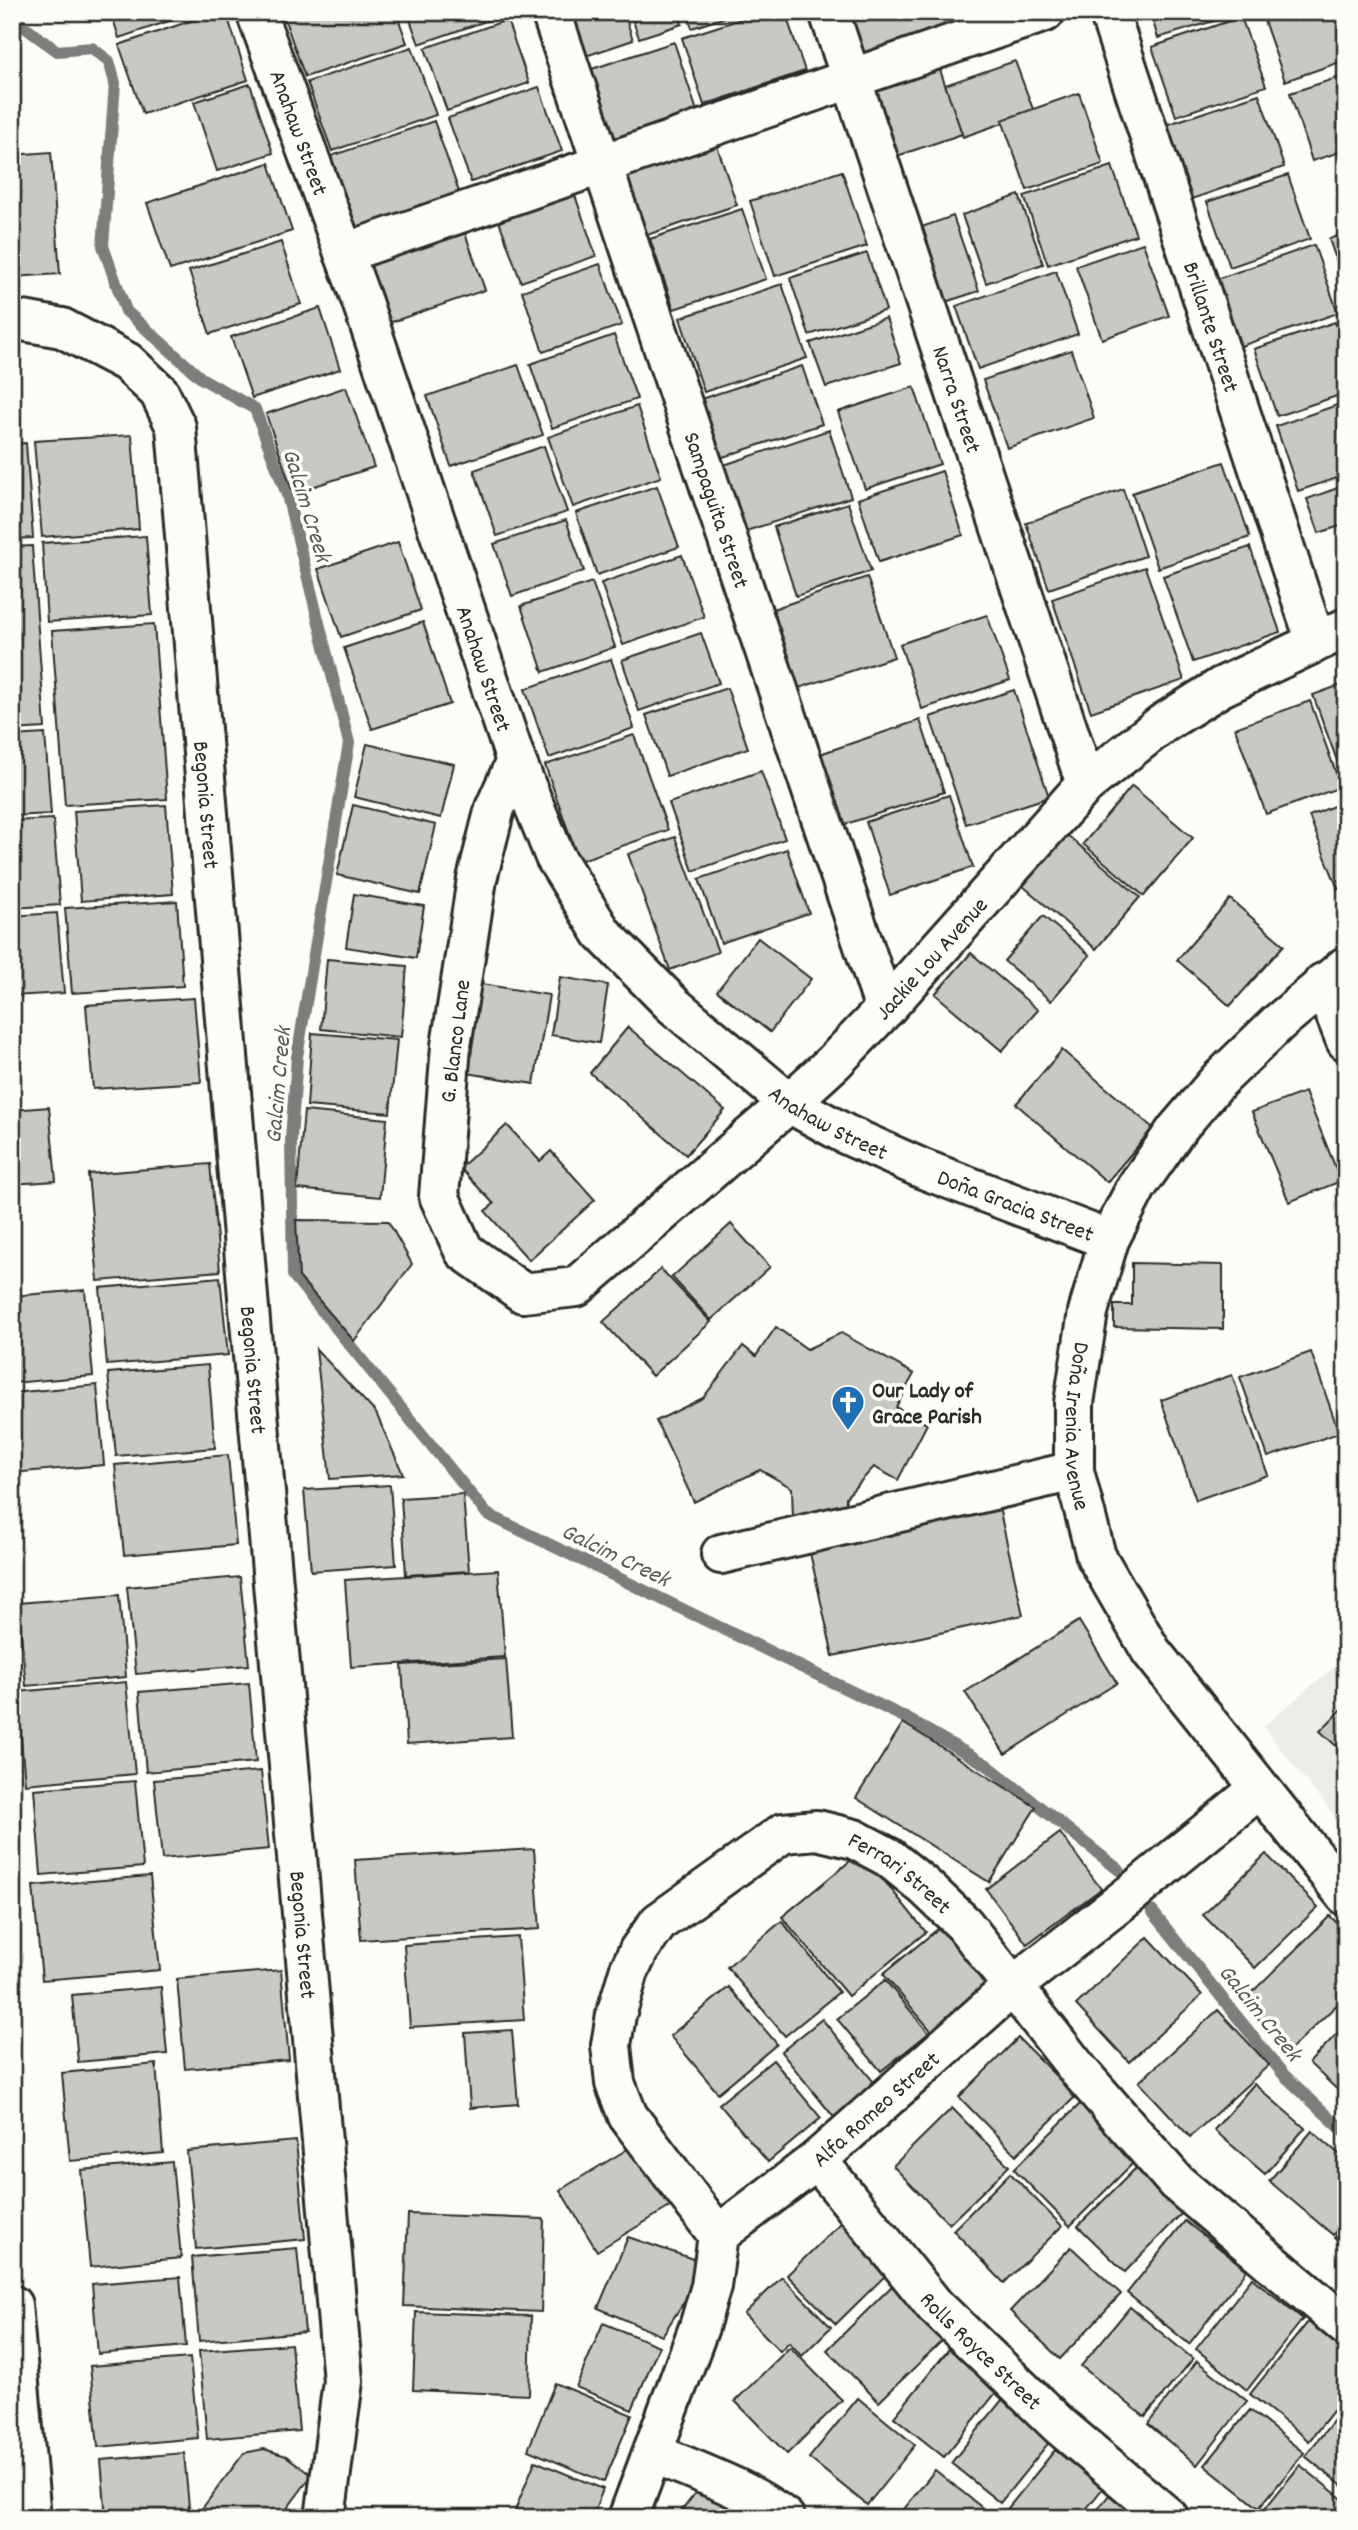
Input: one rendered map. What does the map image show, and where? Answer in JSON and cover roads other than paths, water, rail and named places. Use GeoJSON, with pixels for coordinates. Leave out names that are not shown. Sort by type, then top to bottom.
{"type":"FeatureCollection","features":[{"type":"Feature","properties":{"kind":"street","name":"Anahaw Street"},"geometry":{"type":"LineString","coordinates":[[256,12],[344,253],[516,761],[555,857],[602,933],[673,1005],[789,1103],[845,1134],[923,1169]]}},
{"type":"Feature","properties":{"kind":"street","name":"Sampaguita Street"},"geometry":{"type":"LineString","coordinates":[[551,12],[885,1009]]}},
{"type":"Feature","properties":{"kind":"street","name":"Narra Street"},"geometry":{"type":"LineString","coordinates":[[829,12],[1086,784]]}},
{"type":"Feature","properties":{"kind":"street"},"geometry":{"type":"LineString","coordinates":[[344,253],[1045,12]]}},
{"type":"Feature","properties":{"kind":"street","name":"Brillante Street"},"geometry":{"type":"LineString","coordinates":[[1109,12],[1330,634]]}},
{"type":"Feature","properties":{"kind":"street","name":"Begonia Street"},"geometry":{"type":"LineString","coordinates":[[12,319],[62,328],[127,362],[159,392],[176,427],[248,1308],[343,2381],[325,2518]]}},
{"type":"Feature","properties":{"kind":"street","name":"Jackie Lou Avenue"},"geometry":{"type":"LineString","coordinates":[[523,1293],[576,1287],[789,1103],[834,1062],[885,1009],[1086,784],[1162,724],[1220,687],[1330,634]]}},
{"type":"Feature","properties":{"kind":"street","name":"G. Blanco Lane"},"geometry":{"type":"LineString","coordinates":[[516,761],[495,808],[477,879],[451,1046],[439,1196],[464,1251],[523,1293]]}},
{"type":"Feature","properties":{"kind":"street"},"geometry":{"type":"LineString","coordinates":[[1334,975],[1346,1041]]}},
{"type":"Feature","properties":{"kind":"street","name":"Doña Irenia Avenue"},"geometry":{"type":"LineString","coordinates":[[1334,975],[1278,1023],[1218,1081],[1177,1129],[1137,1186],[1109,1241],[1088,1312],[1074,1403],[1074,1471],[1096,1556],[1151,1651],[1346,1896]]}},
{"type":"Feature","properties":{"kind":"street","name":"Doña Gracia Street"},"geometry":{"type":"LineString","coordinates":[[923,1169],[1109,1241]]}},
{"type":"Feature","properties":{"kind":"street"},"geometry":{"type":"LineString","coordinates":[[721,1553],[1074,1471]]}},
{"type":"Feature","properties":{"kind":"street","name":"Alfa Romeo Street"},"geometry":{"type":"LineString","coordinates":[[718,2235],[817,2160],[1013,1986],[1132,1893],[1259,1788]]}},
{"type":"Feature","properties":{"kind":"street","name":"Ferrari Street"},"geometry":{"type":"LineString","coordinates":[[718,2235],[628,2116],[615,2083],[611,2045],[616,2015],[629,1971],[639,1950],[659,1922],[783,1833],[817,1830],[854,1839],[888,1857],[924,1886],[964,1924],[1080,2072],[1176,2182],[1346,2326]]}},
{"type":"Feature","properties":{"kind":"street","name":"Rolls Royce Street"},"geometry":{"type":"LineString","coordinates":[[817,2160],[935,2306],[1060,2426],[1169,2518]]}},
{"type":"Feature","properties":{"kind":"street"},"geometry":{"type":"LineString","coordinates":[[628,2518],[699,2327],[711,2286],[718,2235]]}},
{"type":"Feature","properties":{"kind":"street"},"geometry":{"type":"LineString","coordinates":[[12,2305],[32,2518]]}},
{"type":"Feature","properties":{"kind":"street"},"geometry":{"type":"LineString","coordinates":[[653,2453],[736,2488],[770,2506],[785,2518]]}},
{"type":"Feature","properties":{"kind":"waterway","name":"Galcim Creek"},"geometry":{"type":"LineString","coordinates":[[12,18],[57,51],[92,48],[109,61],[115,83],[103,246],[126,311],[201,378],[255,409],[287,495],[349,743],[297,1057],[291,1139],[293,1275],[487,1514],[904,1717],[987,1765],[1119,1870]]}},
{"type":"Feature","properties":{"kind":"waterway","name":"Galcim Creek"},"geometry":{"type":"LineString","coordinates":[[1152,1911],[1284,2075],[1346,2133]]}},
{"type":"Feature","properties":{"kind":"place","name":"Our Lady of Grace Parish"},"geometry":{"type":"Point","coordinates":[848,1432]}}]}
